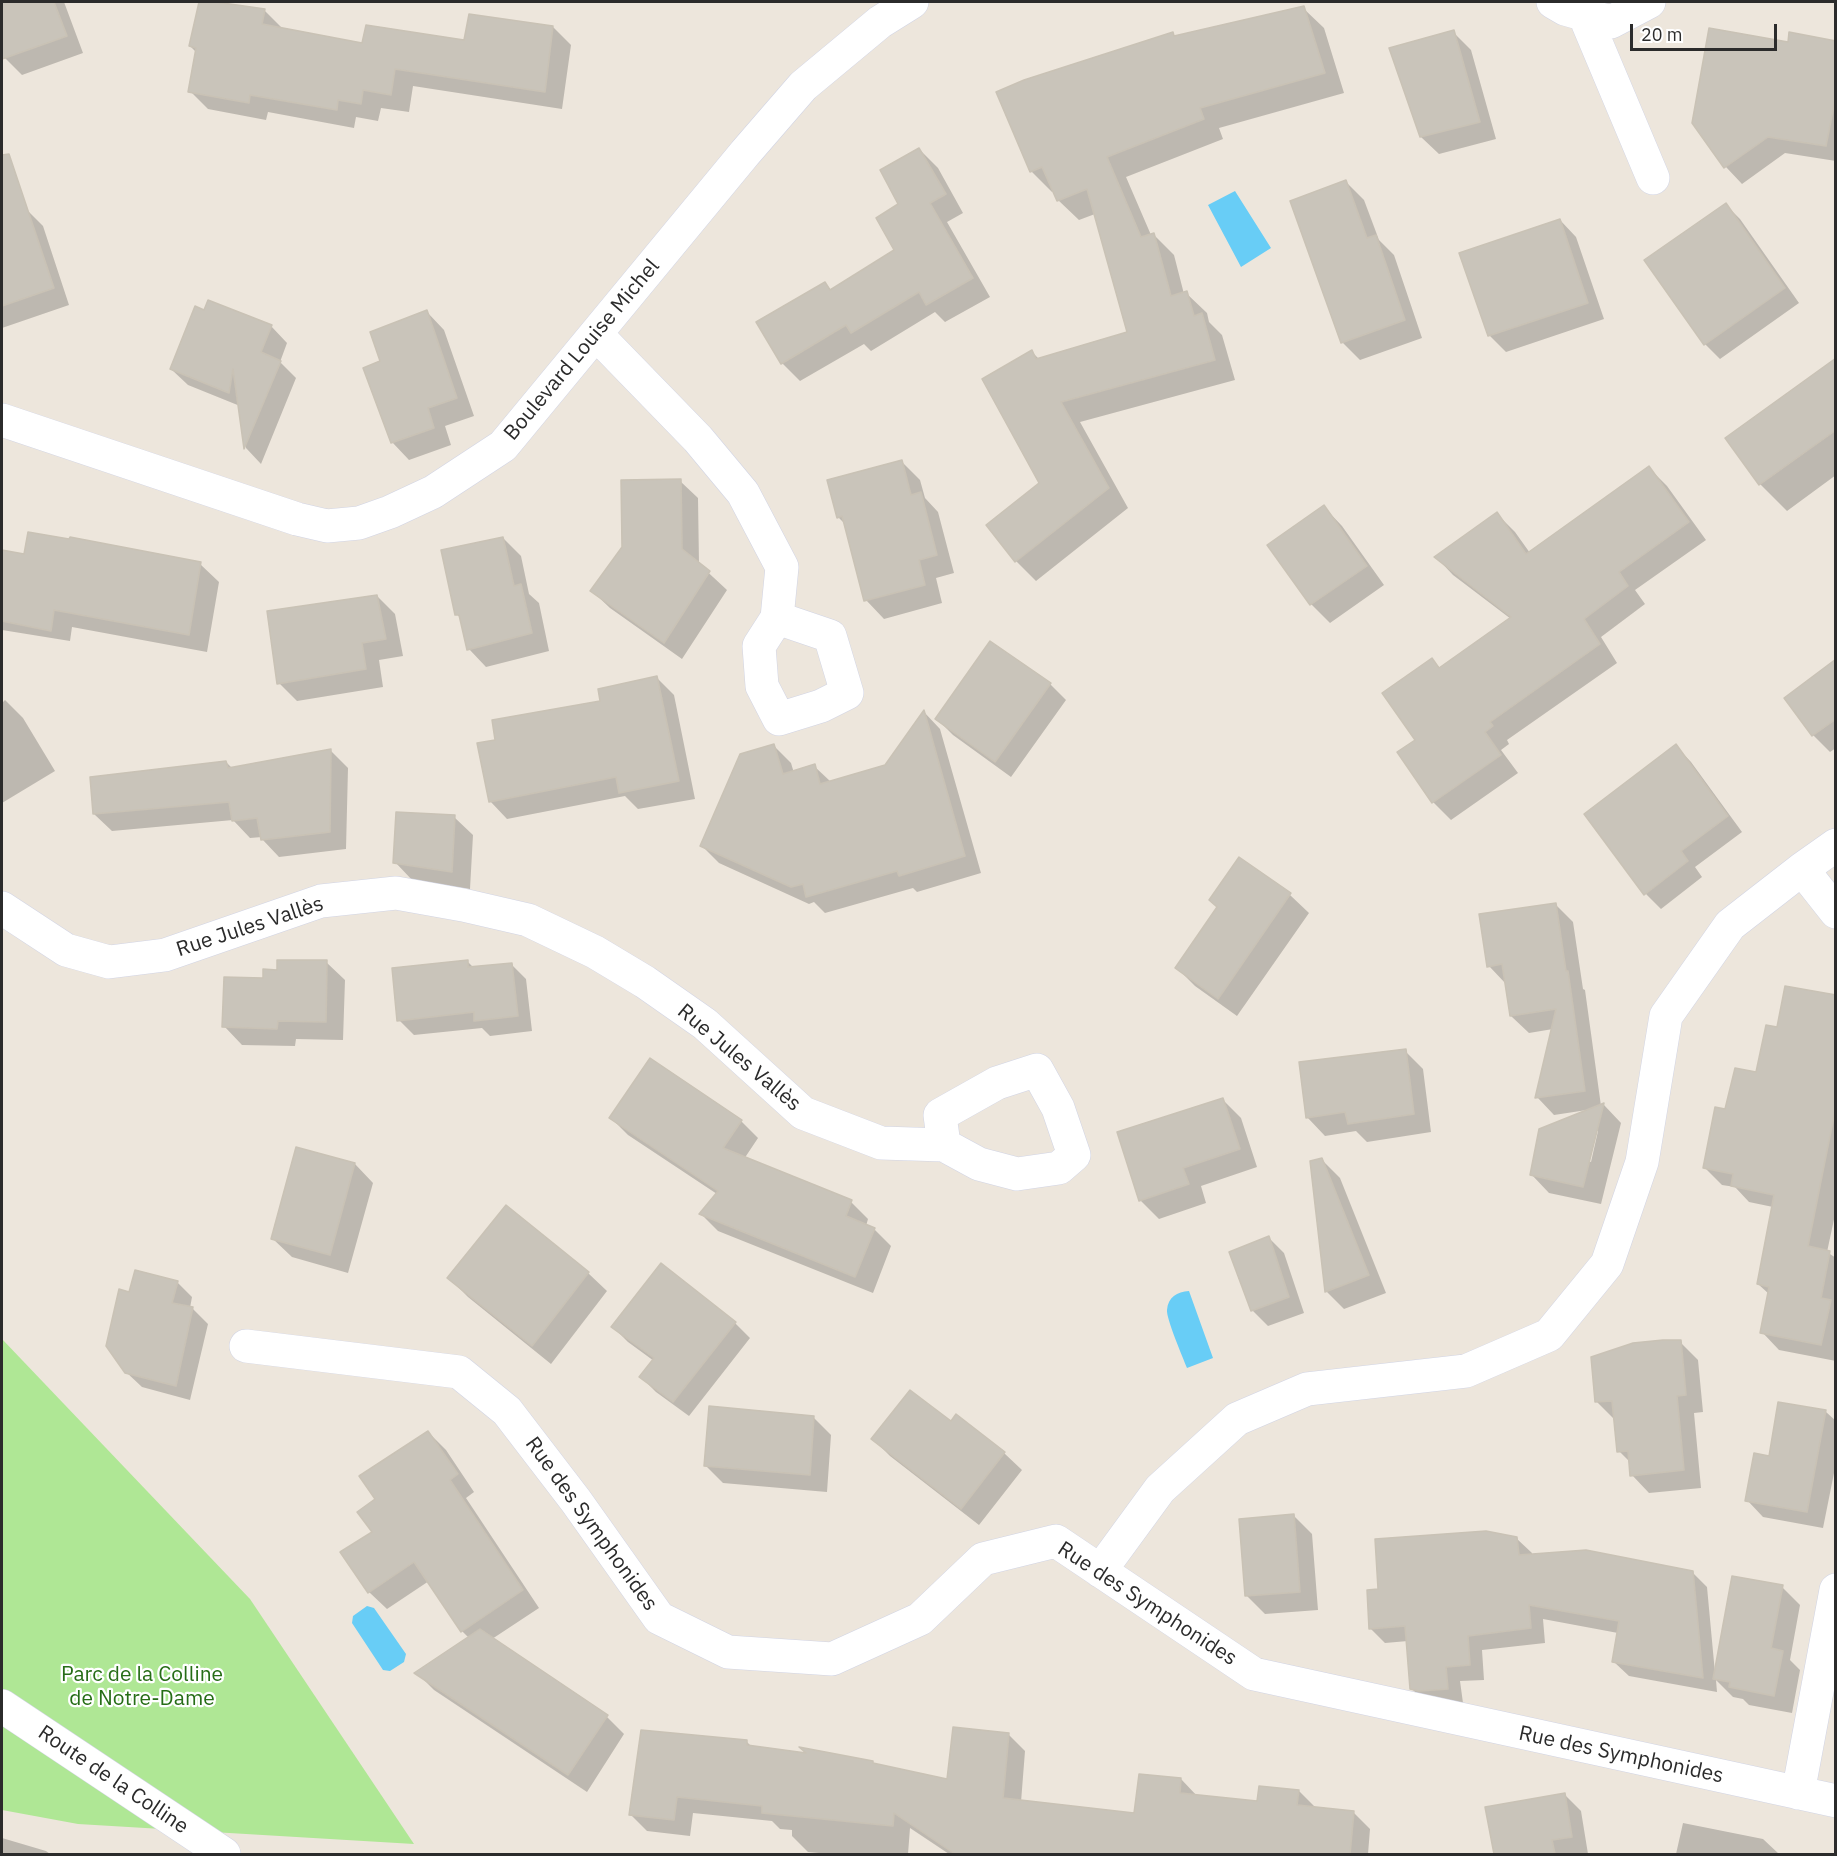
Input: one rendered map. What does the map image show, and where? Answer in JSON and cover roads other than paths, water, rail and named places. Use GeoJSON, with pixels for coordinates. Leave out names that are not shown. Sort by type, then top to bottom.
{"type":"FeatureCollection","features":[{"type":"Feature","properties":{"kind":"street","name":"Boulevard Louise Michel"},"geometry":{"type":"LineString","coordinates":[[2,420],[297,519],[327,526],[359,523],[390,512],[433,492],[503,446],[803,86],[880,22],[912,2]]}},
{"type":"Feature","properties":{"kind":"street"},"geometry":{"type":"LineString","coordinates":[[1553,2],[1565,9],[1611,22],[1648,2]]}},
{"type":"Feature","properties":{"kind":"street"},"geometry":{"type":"LineString","coordinates":[[1584,14],[1653,178]]}},
{"type":"Feature","properties":{"kind":"street"},"geometry":{"type":"LineString","coordinates":[[596,334],[698,439],[743,493],[782,567],[777,618]]}},
{"type":"Feature","properties":{"kind":"street"},"geometry":{"type":"LineString","coordinates":[[1100,1571],[1160,1489],[1237,1419],[1307,1389],[1466,1371],[1549,1335],[1607,1264],[1642,1162],[1666,1016],[1730,925],[1836,845]]}},
{"type":"Feature","properties":{"kind":"street"},"geometry":{"type":"LineString","coordinates":[[1802,869],[1836,912]]}},
{"type":"Feature","properties":{"kind":"street","name":"Rue Jules Vallès"},"geometry":{"type":"LineString","coordinates":[[2,908],[66,950],[109,962],[165,955],[321,901],[396,893],[463,904],[528,920],[595,952],[645,982],[705,1024],[803,1113],[881,1143],[944,1145]]}},
{"type":"Feature","properties":{"kind":"street","name":"Rue des Symphonides"},"geometry":{"type":"LineString","coordinates":[[246,1346],[459,1372],[507,1411],[576,1501],[659,1618],[728,1652],[832,1659],[920,1619],[983,1559],[1056,1541],[1254,1674],[1836,1801]]}},
{"type":"Feature","properties":{"kind":"street"},"geometry":{"type":"LineString","coordinates":[[1798,1793],[1836,1590]]}},
{"type":"Feature","properties":{"kind":"street","name":"Route de la Colline"},"geometry":{"type":"LineString","coordinates":[[2,1706],[224,1854]]}},
{"type":"Feature","properties":{"kind":"water"},"geometry":{"type":"Polygon","coordinates":[[[1235,191],[1271,248],[1241,267],[1208,205],[1235,191]]]}},
{"type":"Feature","properties":{"kind":"water"},"geometry":{"type":"Polygon","coordinates":[[[1189,1291],[1213,1358],[1187,1368],[1167,1310],[1174,1296],[1189,1291]]]}},
{"type":"Feature","properties":{"kind":"water"},"geometry":{"type":"Polygon","coordinates":[[[367,1606],[374,1608],[406,1654],[404,1662],[390,1671],[383,1670],[352,1623],[353,1616],[367,1606]]]}},
{"type":"Feature","properties":{"kind":"park label","name":"Parc de la Colline de Notre-Dame"},"geometry":{"type":"Point","coordinates":[142,1687]}}]}
